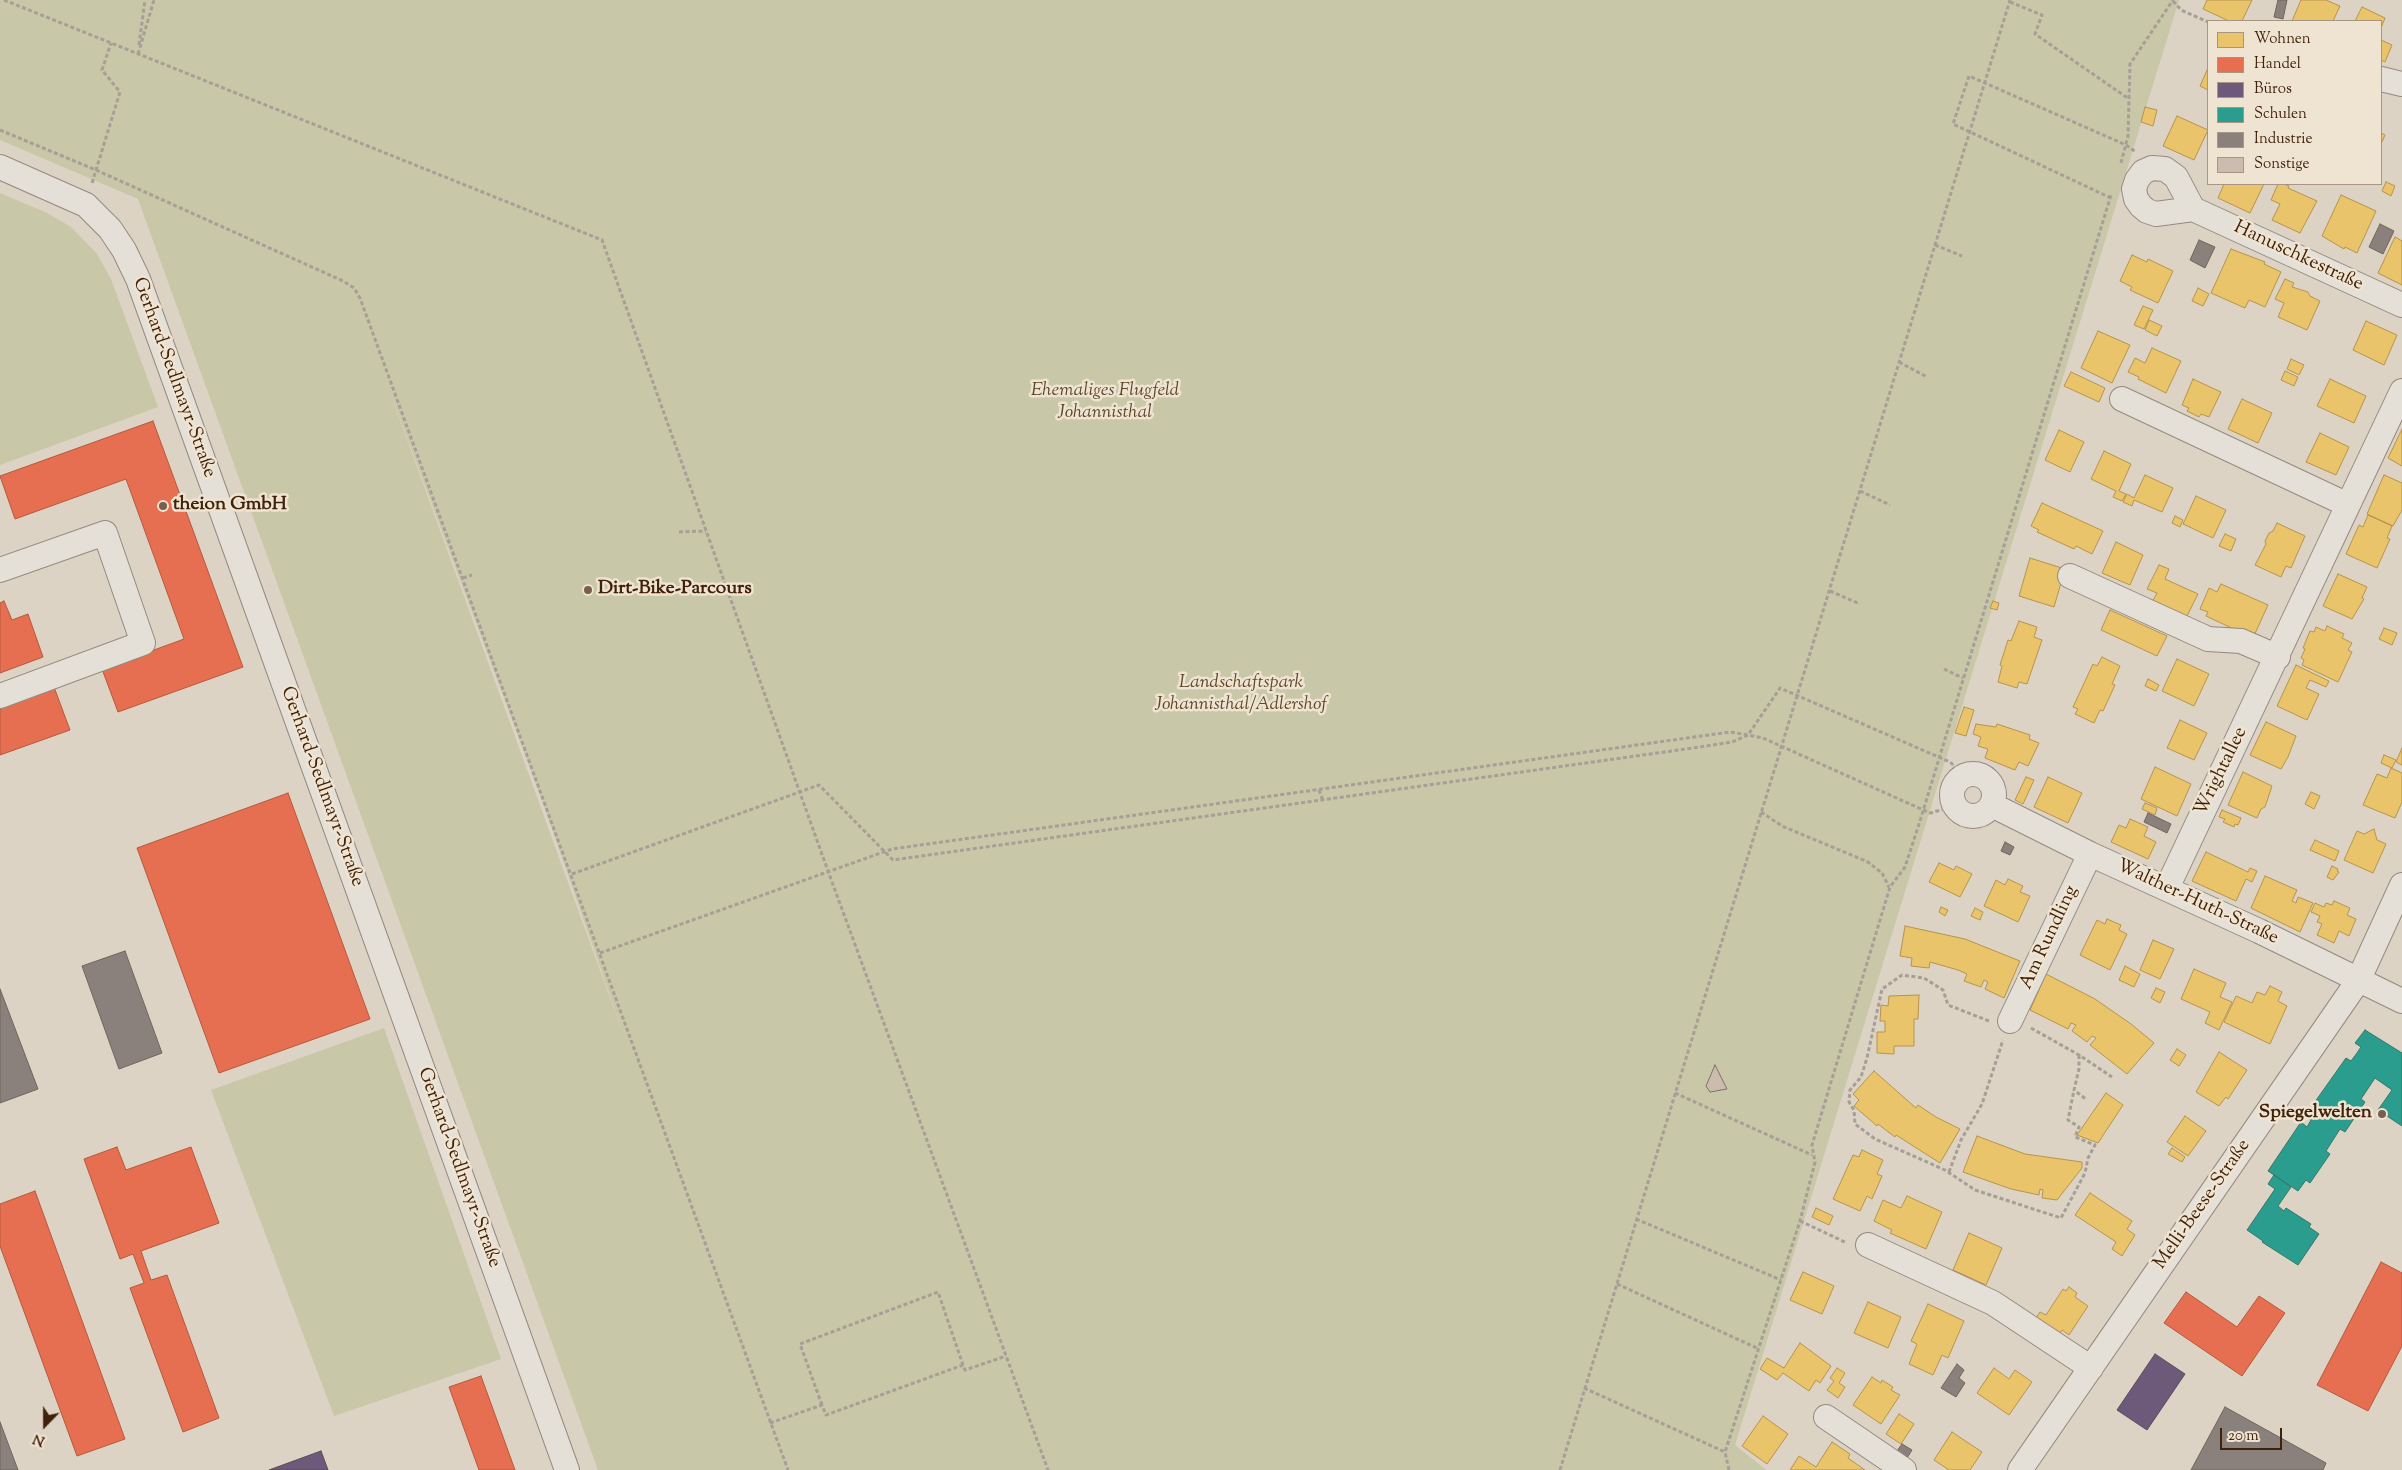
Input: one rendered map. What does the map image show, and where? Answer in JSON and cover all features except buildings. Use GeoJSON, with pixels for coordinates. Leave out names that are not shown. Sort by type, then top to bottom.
{"type":"FeatureCollection","features":[{"type":"Feature","properties":{"kind":"street"},"geometry":{"type":"LineString","coordinates":[[2382,79],[2402,84]]}},
{"type":"Feature","properties":{"kind":"street","name":"Gerhard-Sedlmayr-Straße"},"geometry":{"type":"LineString","coordinates":[[0,167],[86,206],[110,229],[124,250],[138,279],[567,1470]]}},
{"type":"Feature","properties":{"kind":"street","name":"Hanuschkestraße"},"geometry":{"type":"LineString","coordinates":[[2194,209],[2402,305]]}},
{"type":"Feature","properties":{"kind":"street","name":"Wrightallee"},"geometry":{"type":"LineString","coordinates":[[2167,888],[2278,657],[2402,390]]}},
{"type":"Feature","properties":{"kind":"street"},"geometry":{"type":"LineString","coordinates":[[2122,399],[2348,505]]}},
{"type":"Feature","properties":{"kind":"street"},"geometry":{"type":"LineString","coordinates":[[0,570],[105,533],[142,643],[0,696]]}},
{"type":"Feature","properties":{"kind":"street"},"geometry":{"type":"LineString","coordinates":[[2070,576],[2208,639],[2240,641],[2278,657]]}},
{"type":"Feature","properties":{"kind":"street"},"geometry":{"type":"LineString","coordinates":[[1977,773],[1989,780],[1995,792],[1992,806],[1981,815],[1974,816],[1960,812],[1955,806],[1952,792],[1954,785],[1964,775],[1977,773]]}},
{"type":"Feature","properties":{"kind":"street","name":"Walther-Huth-Straße"},"geometry":{"type":"LineString","coordinates":[[1992,806],[2090,854],[2259,931],[2402,1001]]}},
{"type":"Feature","properties":{"kind":"street","name":"Am Rundling"},"geometry":{"type":"LineString","coordinates":[[2010,1021],[2090,854]]}},
{"type":"Feature","properties":{"kind":"street","name":"Melli-Beese-Straße"},"geometry":{"type":"LineString","coordinates":[[2020,1470],[2358,981],[2402,885]]}},
{"type":"Feature","properties":{"kind":"street"},"geometry":{"type":"LineString","coordinates":[[1868,1245],[1993,1303],[2091,1368]]}},
{"type":"Feature","properties":{"kind":"street"},"geometry":{"type":"LineString","coordinates":[[1826,1417],[1904,1470]]}},
{"type":"Feature","properties":{"kind":"path"},"geometry":{"type":"LineString","coordinates":[[4,0],[602,240],[828,871],[1048,1470]]}},
{"type":"Feature","properties":{"kind":"path"},"geometry":{"type":"LineString","coordinates":[[138,54],[145,0]]}},
{"type":"Feature","properties":{"kind":"path"},"geometry":{"type":"LineString","coordinates":[[138,54],[154,0]]}},
{"type":"Feature","properties":{"kind":"path"},"geometry":{"type":"LineString","coordinates":[[2118,172],[2126,145],[2130,64],[2173,0],[2181,10],[2207,22]]}},
{"type":"Feature","properties":{"kind":"path"},"geometry":{"type":"LineString","coordinates":[[1560,1470],[2010,1],[2042,14],[2035,34],[2129,100]]}},
{"type":"Feature","properties":{"kind":"path"},"geometry":{"type":"LineString","coordinates":[[92,186],[120,92],[102,70],[111,43]]}},
{"type":"Feature","properties":{"kind":"path"},"geometry":{"type":"LineString","coordinates":[[2111,198],[1953,124],[1969,76],[2126,145]]}},
{"type":"Feature","properties":{"kind":"path"},"geometry":{"type":"LineString","coordinates":[[0,130],[96,170],[343,281],[354,288],[366,312],[788,1470]]}},
{"type":"Feature","properties":{"kind":"path"},"geometry":{"type":"LineString","coordinates":[[1729,1470],[1725,1452],[1800,1221],[1815,1162],[1812,1155],[1812,1145],[1890,887],[1905,867],[1923,810],[2113,189]]}},
{"type":"Feature","properties":{"kind":"path"},"geometry":{"type":"LineString","coordinates":[[1934,245],[1962,256]]}},
{"type":"Feature","properties":{"kind":"path"},"geometry":{"type":"LineString","coordinates":[[1899,362],[1927,377]]}},
{"type":"Feature","properties":{"kind":"path"},"geometry":{"type":"LineString","coordinates":[[1860,491],[1890,505]]}},
{"type":"Feature","properties":{"kind":"path"},"geometry":{"type":"LineString","coordinates":[[679,532],[706,530]]}},
{"type":"Feature","properties":{"kind":"path"},"geometry":{"type":"LineString","coordinates":[[463,578],[472,575]]}},
{"type":"Feature","properties":{"kind":"path"},"geometry":{"type":"LineString","coordinates":[[1830,590],[1860,604]]}},
{"type":"Feature","properties":{"kind":"path"},"geometry":{"type":"LineString","coordinates":[[1944,669],[1963,678]]}},
{"type":"Feature","properties":{"kind":"path"},"geometry":{"type":"LineString","coordinates":[[572,874],[800,790],[819,785],[893,860],[1732,742],[1748,735],[1780,688],[1950,762],[1964,775]]}},
{"type":"Feature","properties":{"kind":"path"},"geometry":{"type":"LineString","coordinates":[[600,953],[892,849],[1730,732],[1763,738],[1930,813],[1955,806]]}},
{"type":"Feature","properties":{"kind":"path"},"geometry":{"type":"LineString","coordinates":[[1320,790],[1323,801]]}},
{"type":"Feature","properties":{"kind":"path"},"geometry":{"type":"LineString","coordinates":[[1761,812],[1782,826],[1868,862],[1882,873],[1890,887]]}},
{"type":"Feature","properties":{"kind":"path"},"geometry":{"type":"LineString","coordinates":[[2079,1055],[2080,1070],[2068,1120],[2079,1127],[2076,1137],[2095,1145],[2088,1158],[2085,1173],[2061,1218],[1975,1190],[1949,1172],[1874,1138],[1854,1124],[1854,1110],[1849,1102],[1850,1090],[1861,1078],[1882,989],[1902,975],[1924,978],[1943,990],[1948,1004],[1985,1021],[2010,1021],[2023,1024],[2079,1055],[2112,1077]]}},
{"type":"Feature","properties":{"kind":"path"},"geometry":{"type":"LineString","coordinates":[[1949,1172],[1961,1140],[1982,1104],[2010,1021]]}},
{"type":"Feature","properties":{"kind":"path"},"geometry":{"type":"LineString","coordinates":[[2074,1090],[2087,1100]]}},
{"type":"Feature","properties":{"kind":"path"},"geometry":{"type":"LineString","coordinates":[[1675,1093],[1812,1155]]}},
{"type":"Feature","properties":{"kind":"path"},"geometry":{"type":"LineString","coordinates":[[1636,1219],[1782,1280]]}},
{"type":"Feature","properties":{"kind":"path"},"geometry":{"type":"LineString","coordinates":[[1800,1221],[1861,1249],[1868,1245]]}},
{"type":"Feature","properties":{"kind":"path"},"geometry":{"type":"LineString","coordinates":[[1616,1284],[1759,1349]]}},
{"type":"Feature","properties":{"kind":"path"},"geometry":{"type":"LineString","coordinates":[[963,1365],[826,1415],[800,1344],[938,1292],[966,1370],[1006,1356]]}},
{"type":"Feature","properties":{"kind":"path"},"geometry":{"type":"LineString","coordinates":[[1584,1388],[1725,1452]]}},
{"type":"Feature","properties":{"kind":"path"},"geometry":{"type":"LineString","coordinates":[[770,1423],[822,1405]]}},
{"type":"Feature","properties":{"kind":"path"},"geometry":{"type":"LineString","coordinates":[[843,1405],[845,1409]]}},
{"type":"Feature","properties":{"kind":"green space","name":"Landschaftspark Johannisthal/Adlershof"},"geometry":{"type":"Polygon","coordinates":[[[0,0],[2179,0],[1735,1445],[1766,1470],[598,1470],[138,199],[0,140],[0,0]],[[393,400],[625,1039],[542,800],[393,400]]]}},
{"type":"Feature","properties":{"kind":"green space"},"geometry":{"type":"Polygon","coordinates":[[[0,193],[45,212],[71,227],[97,254],[111,279],[158,407],[0,465],[0,193]]]}},
{"type":"Feature","properties":{"kind":"green space"},"geometry":{"type":"Polygon","coordinates":[[[384,1028],[501,1359],[334,1416],[211,1090],[384,1028]]]}},
{"type":"Feature","properties":{"kind":"place","name":"theion GmbH"},"geometry":{"type":"Point","coordinates":[163,506]}},
{"type":"Feature","properties":{"kind":"place","name":"Dirt-Bike-Parcours"},"geometry":{"type":"Point","coordinates":[588,590]}},
{"type":"Feature","properties":{"kind":"place","name":"Spiegelwelten"},"geometry":{"type":"Point","coordinates":[2382,1114]}},
{"type":"Feature","properties":{"kind":"park label","name":"Ehemaliges Flugfeld Johannisthal"},"geometry":{"type":"Point","coordinates":[1105,403]}}]}
